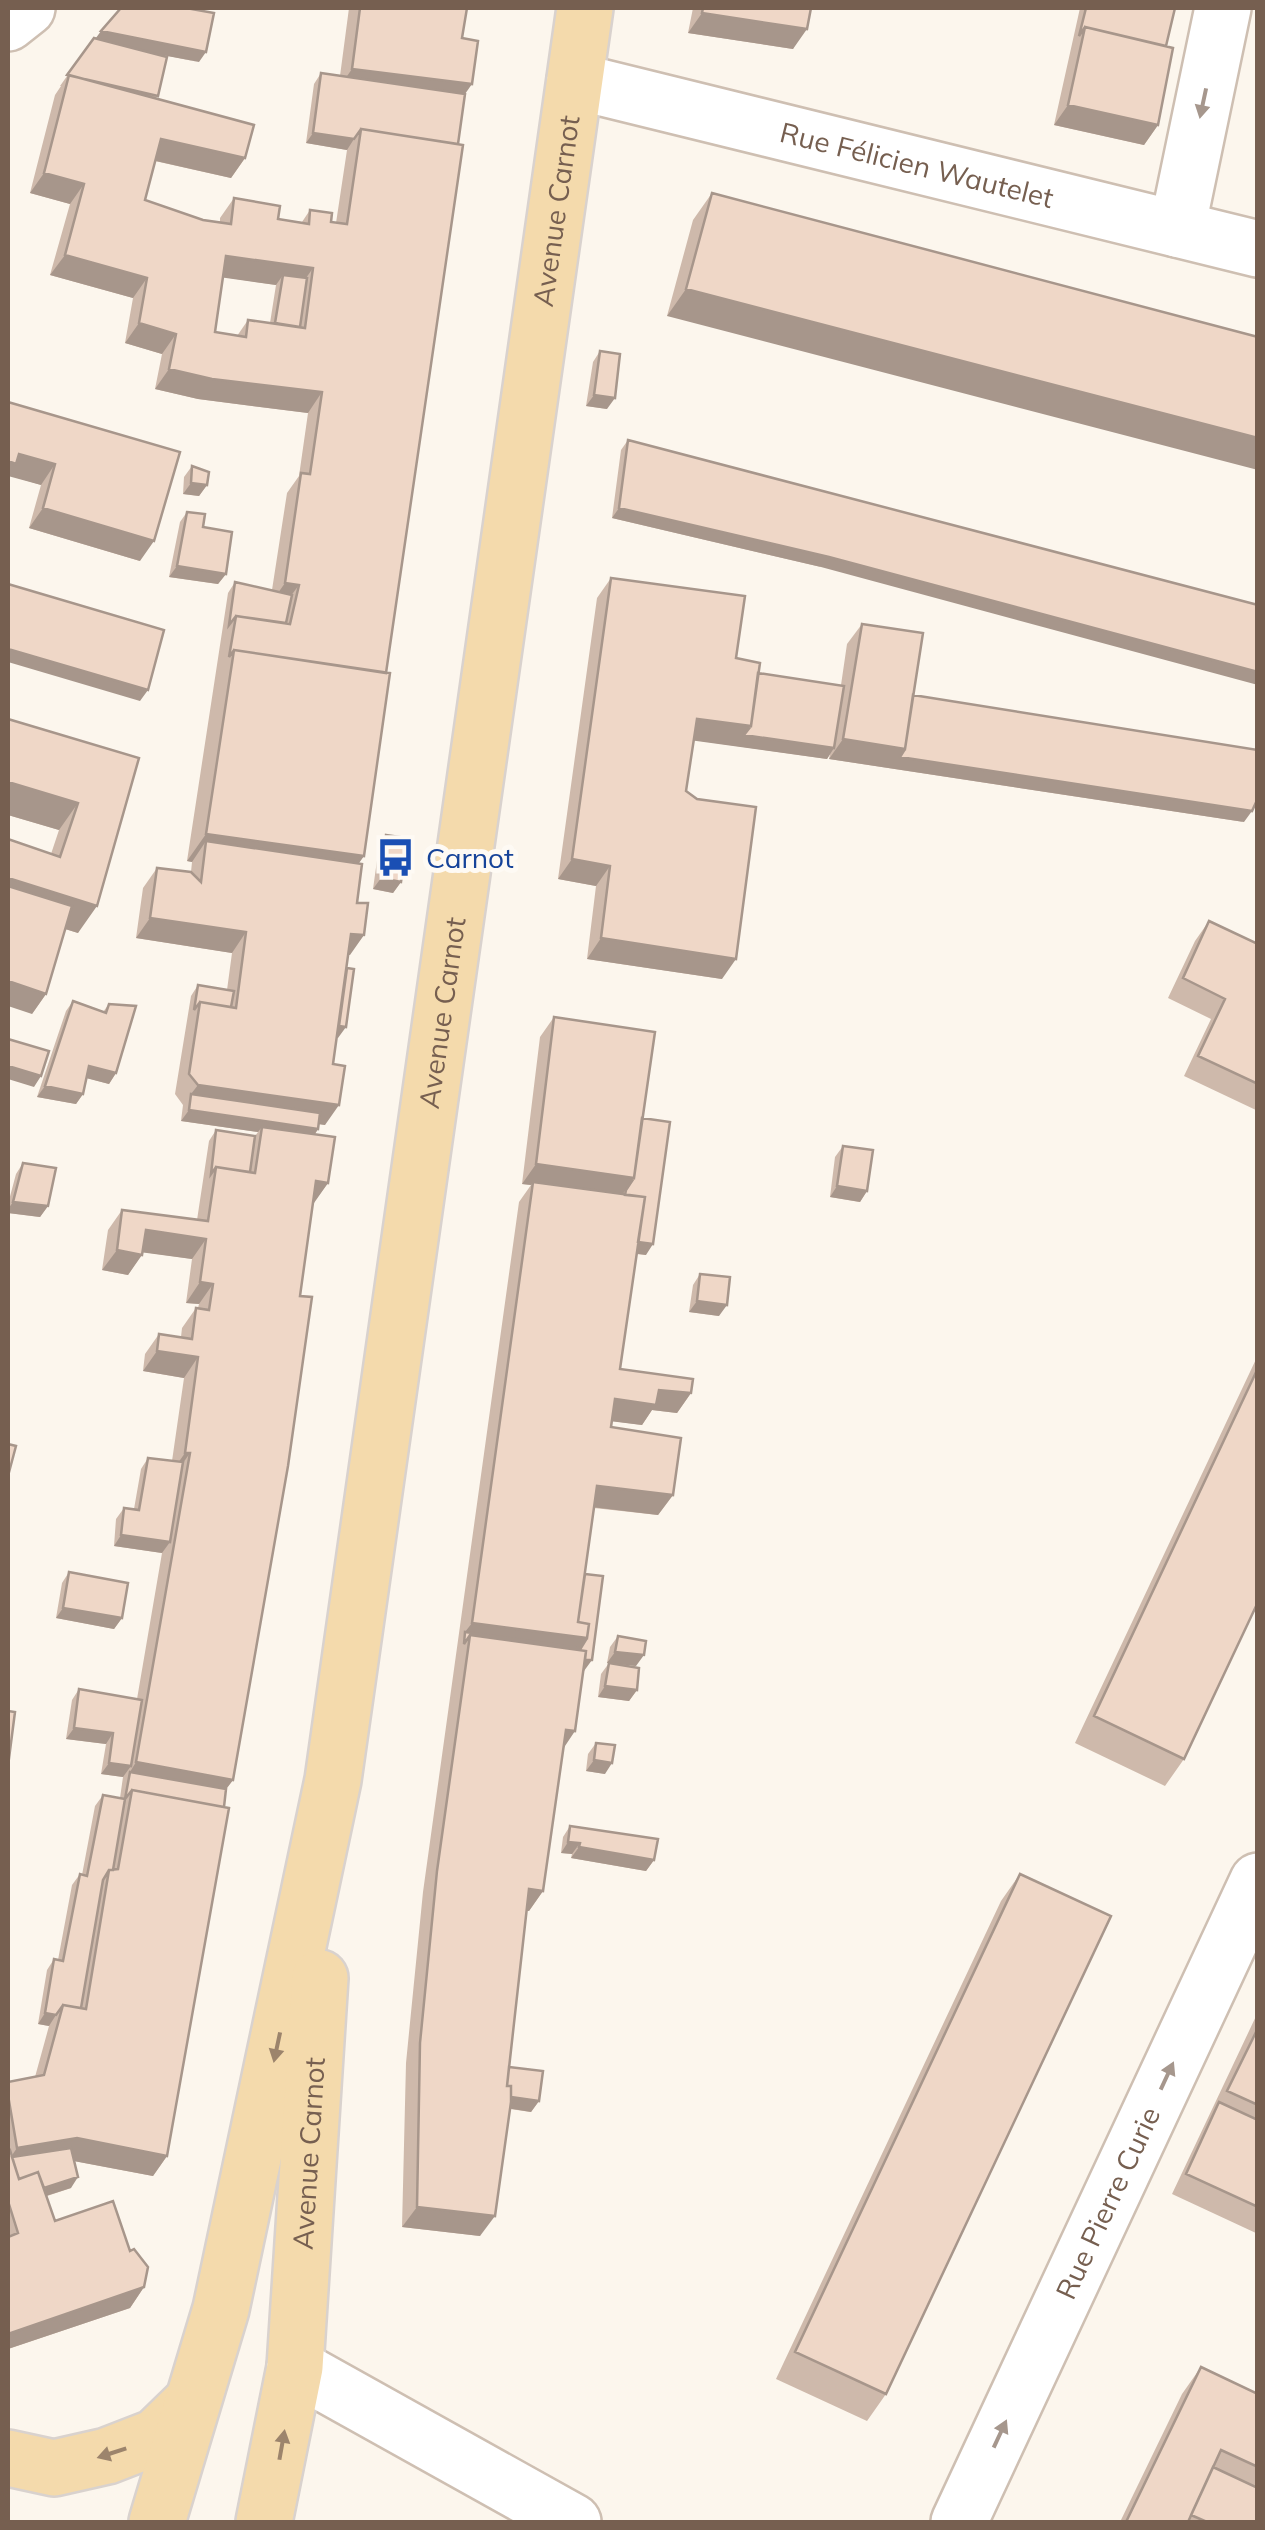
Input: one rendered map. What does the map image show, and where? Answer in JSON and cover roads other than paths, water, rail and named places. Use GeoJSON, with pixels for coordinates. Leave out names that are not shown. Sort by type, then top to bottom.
{"type":"FeatureCollection","features":[{"type":"Feature","properties":{"kind":"main road","name":"Avenue Carnot"},"geometry":{"type":"LineString","coordinates":[[157,2522],[221,2310],[333,1780],[585,8]]}},
{"type":"Feature","properties":{"kind":"main road","name":"Avenue Carnot"},"geometry":{"type":"LineString","coordinates":[[264,2522],[296,2367],[333,1780]]}},
{"type":"Feature","properties":{"kind":"main road","name":"Avenue Carnot"},"geometry":{"type":"LineString","coordinates":[[8,2458],[54,2468],[107,2456],[156,2437],[192,2402]]}},
{"type":"Feature","properties":{"kind":"street"},"geometry":{"type":"LineString","coordinates":[[8,23],[27,8]]}},
{"type":"Feature","properties":{"kind":"street"},"geometry":{"type":"LineString","coordinates":[[1177,229],[1223,8]]}},
{"type":"Feature","properties":{"kind":"street","name":"Rue Félicien Wautelet"},"geometry":{"type":"LineString","coordinates":[[575,81],[1258,249]]}},
{"type":"Feature","properties":{"kind":"street","name":"Rue Pierre Curie"},"geometry":{"type":"LineString","coordinates":[[959,2522],[1258,1881]]}},
{"type":"Feature","properties":{"kind":"street"},"geometry":{"type":"LineString","coordinates":[[296,2367],[573,2522]]}},
{"type":"Feature","properties":{"kind":"place","name":"Carnot"},"geometry":{"type":"Point","coordinates":[396,858]}}]}
